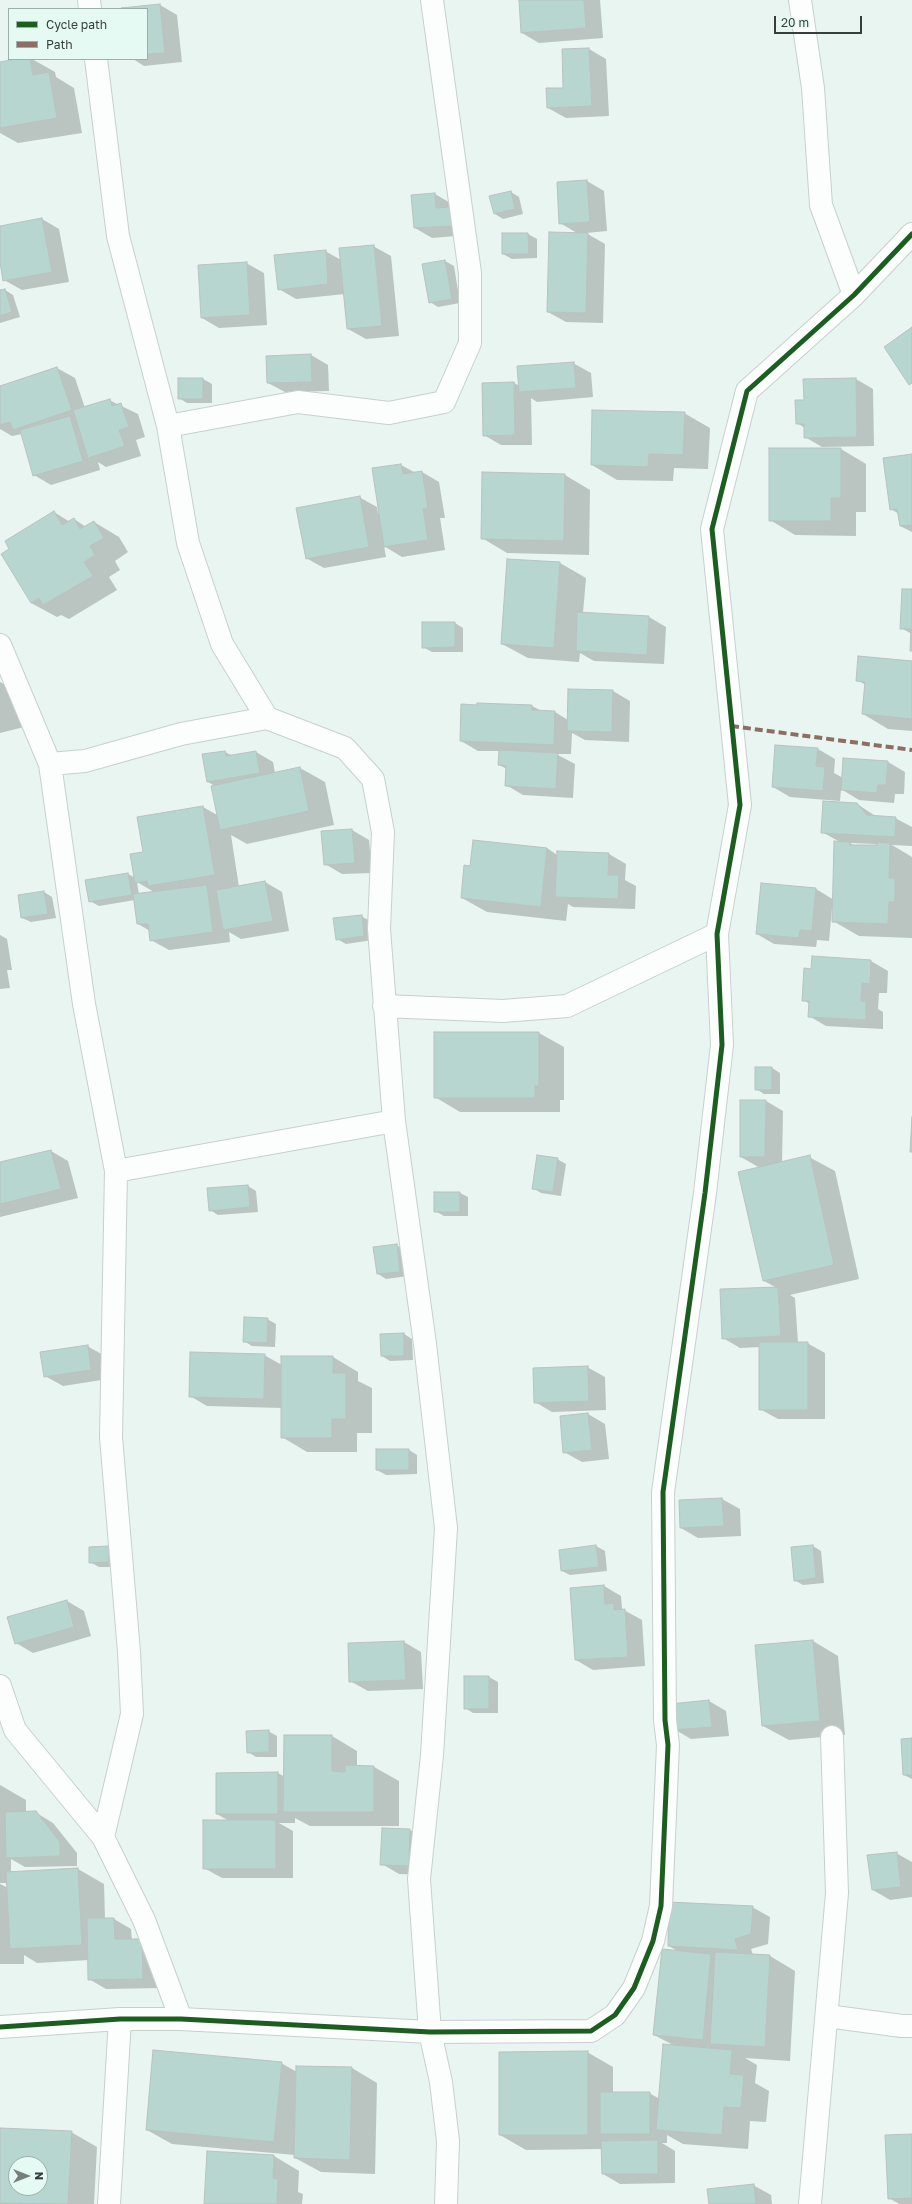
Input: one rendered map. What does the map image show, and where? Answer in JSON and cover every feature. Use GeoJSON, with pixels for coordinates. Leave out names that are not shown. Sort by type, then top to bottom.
{"type":"FeatureCollection","features":[{"type":"Feature","properties":{"kind":"street"},"geometry":{"type":"LineString","coordinates":[[168,426],[298,402],[389,413],[444,402],[470,343],[470,273],[432,0]]}},
{"type":"Feature","properties":{"kind":"street"},"geometry":{"type":"LineString","coordinates":[[800,0],[813,88],[821,205],[854,295]]}},
{"type":"Feature","properties":{"kind":"street"},"geometry":{"type":"LineString","coordinates":[[96,60],[118,236],[168,426],[188,543],[222,644],[267,718]]}},
{"type":"Feature","properties":{"kind":"street"},"geometry":{"type":"LineString","coordinates":[[0,2027],[120,2018],[430,2032],[591,2031],[616,2015],[634,1988],[653,1941],[661,1906],[668,1745],[665,1720],[663,1492],[706,1192],[722,1045],[717,934],[740,805],[712,529],[747,391],[854,295],[912,234]]}},
{"type":"Feature","properties":{"kind":"street"},"geometry":{"type":"LineString","coordinates":[[0,645],[50,764],[84,1004],[116,1171],[111,1437],[129,1652],[132,1714],[103,1837]]}},
{"type":"Feature","properties":{"kind":"street"},"geometry":{"type":"LineString","coordinates":[[50,764],[85,761],[181,734],[267,718],[346,748],[373,779],[383,832],[379,929],[394,1121],[425,1344],[446,1528],[432,1755],[419,1879],[430,2032],[441,2082],[448,2141],[446,2204]]}},
{"type":"Feature","properties":{"kind":"street"},"geometry":{"type":"LineString","coordinates":[[384,1006],[503,1011],[567,1006],[717,934]]}},
{"type":"Feature","properties":{"kind":"street"},"geometry":{"type":"LineString","coordinates":[[116,1171],[394,1121]]}},
{"type":"Feature","properties":{"kind":"street"},"geometry":{"type":"LineString","coordinates":[[0,1686],[8,1729],[103,1837],[144,1920],[181,2020]]}},
{"type":"Feature","properties":{"kind":"street"},"geometry":{"type":"LineString","coordinates":[[810,2204],[837,1893],[832,1737]]}},
{"type":"Feature","properties":{"kind":"street"},"geometry":{"type":"LineString","coordinates":[[827,2016],[912,2026]]}},
{"type":"Feature","properties":{"kind":"street"},"geometry":{"type":"LineString","coordinates":[[109,2204],[120,2018]]}},
{"type":"Feature","properties":{"kind":"building"},"geometry":{"type":"Polygon","coordinates":[[[519,0],[584,0],[586,28],[521,33],[519,0]]]}},
{"type":"Feature","properties":{"kind":"building"},"geometry":{"type":"Polygon","coordinates":[[[160,4],[165,53],[148,54],[148,8],[121,8],[160,4]]]}},
{"type":"Feature","properties":{"kind":"building"},"geometry":{"type":"Polygon","coordinates":[[[589,48],[592,106],[547,108],[546,88],[563,88],[562,49],[589,48]]]}},
{"type":"Feature","properties":{"kind":"building"},"geometry":{"type":"Polygon","coordinates":[[[11,60],[30,60],[33,75],[49,72],[57,118],[0,128],[0,62],[11,60]]]}},
{"type":"Feature","properties":{"kind":"building"},"geometry":{"type":"Polygon","coordinates":[[[587,180],[590,222],[559,224],[557,182],[587,180]]]}},
{"type":"Feature","properties":{"kind":"building"},"geometry":{"type":"Polygon","coordinates":[[[511,191],[515,209],[494,214],[489,196],[511,191]]]}},
{"type":"Feature","properties":{"kind":"building"},"geometry":{"type":"Polygon","coordinates":[[[435,193],[436,208],[450,207],[452,226],[414,228],[411,195],[435,193]]]}},
{"type":"Feature","properties":{"kind":"building"},"geometry":{"type":"Polygon","coordinates":[[[42,218],[52,272],[3,281],[0,262],[0,226],[42,218]]]}},
{"type":"Feature","properties":{"kind":"building"},"geometry":{"type":"Polygon","coordinates":[[[549,232],[588,233],[586,313],[547,312],[549,232]]]}},
{"type":"Feature","properties":{"kind":"building"},"geometry":{"type":"Polygon","coordinates":[[[502,233],[528,233],[529,254],[502,254],[502,233]]]}},
{"type":"Feature","properties":{"kind":"building"},"geometry":{"type":"Polygon","coordinates":[[[374,245],[382,326],[347,329],[339,248],[374,245]]]}},
{"type":"Feature","properties":{"kind":"building"},"geometry":{"type":"Polygon","coordinates":[[[326,250],[328,284],[278,290],[274,255],[326,250]]]}},
{"type":"Feature","properties":{"kind":"building"},"geometry":{"type":"Polygon","coordinates":[[[445,260],[452,299],[429,303],[422,264],[445,260]]]}},
{"type":"Feature","properties":{"kind":"building"},"geometry":{"type":"Polygon","coordinates":[[[247,262],[250,315],[201,318],[198,265],[247,262]]]}},
{"type":"Feature","properties":{"kind":"building"},"geometry":{"type":"Polygon","coordinates":[[[5,289],[12,312],[0,316],[0,290],[5,289]]]}},
{"type":"Feature","properties":{"kind":"building"},"geometry":{"type":"Polygon","coordinates":[[[912,327],[912,383],[909,385],[884,347],[912,327]]]}},
{"type":"Feature","properties":{"kind":"building"},"geometry":{"type":"Polygon","coordinates":[[[311,354],[312,382],[267,383],[266,356],[311,354]]]}},
{"type":"Feature","properties":{"kind":"building"},"geometry":{"type":"Polygon","coordinates":[[[574,362],[576,388],[519,392],[517,366],[574,362]]]}},
{"type":"Feature","properties":{"kind":"building"},"geometry":{"type":"Polygon","coordinates":[[[57,367],[72,410],[13,430],[10,422],[0,425],[0,386],[57,367]]]}},
{"type":"Feature","properties":{"kind":"building"},"geometry":{"type":"Polygon","coordinates":[[[178,378],[203,378],[203,399],[178,399],[178,378]]]}},
{"type":"Feature","properties":{"kind":"building"},"geometry":{"type":"Polygon","coordinates":[[[856,378],[857,437],[804,438],[804,424],[796,424],[795,400],[804,400],[803,379],[856,378]]]}},
{"type":"Feature","properties":{"kind":"building"},"geometry":{"type":"Polygon","coordinates":[[[514,382],[515,435],[483,436],[482,383],[514,382]]]}},
{"type":"Feature","properties":{"kind":"building"},"geometry":{"type":"Polygon","coordinates":[[[110,399],[112,406],[121,403],[129,427],[119,430],[125,446],[88,458],[73,410],[110,399]]]}},
{"type":"Feature","properties":{"kind":"building"},"geometry":{"type":"Polygon","coordinates":[[[592,410],[685,412],[683,455],[649,454],[648,467],[591,465],[592,410]]]}},
{"type":"Feature","properties":{"kind":"building"},"geometry":{"type":"Polygon","coordinates":[[[70,416],[83,461],[33,476],[20,430],[70,416]]]}},
{"type":"Feature","properties":{"kind":"building"},"geometry":{"type":"Polygon","coordinates":[[[769,448],[841,448],[841,498],[831,498],[831,521],[769,521],[769,448]]]}},
{"type":"Feature","properties":{"kind":"building"},"geometry":{"type":"Polygon","coordinates":[[[912,454],[912,525],[900,526],[897,509],[890,510],[883,458],[912,454]]]}},
{"type":"Feature","properties":{"kind":"building"},"geometry":{"type":"Polygon","coordinates":[[[401,464],[403,474],[422,471],[428,508],[423,509],[428,540],[384,547],[372,468],[401,464]]]}},
{"type":"Feature","properties":{"kind":"building"},"geometry":{"type":"Polygon","coordinates":[[[482,472],[565,474],[564,541],[481,539],[482,472]]]}},
{"type":"Feature","properties":{"kind":"building"},"geometry":{"type":"Polygon","coordinates":[[[360,496],[369,547],[306,559],[296,508],[360,496]]]}},
{"type":"Feature","properties":{"kind":"building"},"geometry":{"type":"Polygon","coordinates":[[[54,511],[62,525],[74,518],[80,529],[94,521],[104,538],[90,546],[95,555],[84,562],[93,576],[43,605],[39,598],[31,603],[1,554],[9,549],[5,541],[54,511]]]}},
{"type":"Feature","properties":{"kind":"building"},"geometry":{"type":"Polygon","coordinates":[[[507,559],[560,562],[554,648],[501,644],[507,559]]]}},
{"type":"Feature","properties":{"kind":"building"},"geometry":{"type":"Polygon","coordinates":[[[902,589],[912,589],[912,651],[910,651],[911,629],[900,629],[902,589]]]}},
{"type":"Feature","properties":{"kind":"building"},"geometry":{"type":"Polygon","coordinates":[[[577,612],[649,616],[647,655],[576,651],[577,612]]]}},
{"type":"Feature","properties":{"kind":"building"},"geometry":{"type":"Polygon","coordinates":[[[422,622],[455,622],[455,647],[422,648],[422,622]]]}},
{"type":"Feature","properties":{"kind":"building"},"geometry":{"type":"Polygon","coordinates":[[[858,656],[912,661],[912,719],[862,714],[865,682],[856,681],[858,656]]]}},
{"type":"Feature","properties":{"kind":"building"},"geometry":{"type":"Polygon","coordinates":[[[568,689],[613,690],[612,732],[567,731],[568,689]]]}},
{"type":"Feature","properties":{"kind":"building"},"geometry":{"type":"Polygon","coordinates":[[[477,703],[532,705],[532,710],[555,711],[554,745],[460,741],[461,704],[477,705],[477,703]]]}},
{"type":"Feature","properties":{"kind":"building"},"geometry":{"type":"Polygon","coordinates":[[[775,745],[818,748],[816,766],[825,767],[823,791],[772,787],[775,745]]]}},
{"type":"Feature","properties":{"kind":"building"},"geometry":{"type":"Polygon","coordinates":[[[499,750],[558,753],[556,789],[505,786],[506,766],[498,765],[499,750]]]}},
{"type":"Feature","properties":{"kind":"building"},"geometry":{"type":"Polygon","coordinates":[[[225,751],[226,756],[256,751],[260,773],[207,782],[202,754],[225,751]]]}},
{"type":"Feature","properties":{"kind":"building"},"geometry":{"type":"Polygon","coordinates":[[[843,758],[888,761],[886,785],[878,785],[877,793],[841,790],[843,758]]]}},
{"type":"Feature","properties":{"kind":"building"},"geometry":{"type":"Polygon","coordinates":[[[300,767],[309,811],[220,830],[211,786],[300,767]]]}},
{"type":"Feature","properties":{"kind":"building"},"geometry":{"type":"Polygon","coordinates":[[[823,801],[857,803],[867,815],[896,817],[895,837],[821,833],[823,801]]]}},
{"type":"Feature","properties":{"kind":"building"},"geometry":{"type":"Polygon","coordinates":[[[203,806],[215,875],[148,886],[147,881],[135,883],[130,854],[143,852],[137,817],[203,806]]]}},
{"type":"Feature","properties":{"kind":"building"},"geometry":{"type":"Polygon","coordinates":[[[352,829],[355,863],[324,865],[321,831],[352,829]]]}},
{"type":"Feature","properties":{"kind":"building"},"geometry":{"type":"Polygon","coordinates":[[[473,840],[547,848],[541,907],[461,898],[464,865],[470,866],[473,840]]]}},
{"type":"Feature","properties":{"kind":"building"},"geometry":{"type":"Polygon","coordinates":[[[834,841],[850,842],[850,845],[877,845],[877,842],[890,843],[889,878],[895,878],[895,902],[889,902],[888,924],[832,922],[834,841]]]}},
{"type":"Feature","properties":{"kind":"building"},"geometry":{"type":"Polygon","coordinates":[[[557,851],[609,853],[608,875],[619,875],[618,899],[555,897],[557,851]]]}},
{"type":"Feature","properties":{"kind":"building"},"geometry":{"type":"Polygon","coordinates":[[[128,873],[132,895],[89,902],[85,880],[128,873]]]}},
{"type":"Feature","properties":{"kind":"building"},"geometry":{"type":"Polygon","coordinates":[[[265,881],[273,921],[223,930],[216,890],[265,881]]]}},
{"type":"Feature","properties":{"kind":"building"},"geometry":{"type":"Polygon","coordinates":[[[761,883],[816,888],[812,931],[800,930],[799,938],[756,934],[761,883]]]}},
{"type":"Feature","properties":{"kind":"building"},"geometry":{"type":"Polygon","coordinates":[[[207,885],[213,932],[150,941],[148,924],[137,924],[133,894],[207,885]]]}},
{"type":"Feature","properties":{"kind":"building"},"geometry":{"type":"Polygon","coordinates":[[[44,891],[48,914],[21,918],[18,895],[44,891]]]}},
{"type":"Feature","properties":{"kind":"building"},"geometry":{"type":"Polygon","coordinates":[[[362,915],[364,936],[336,940],[333,918],[362,915]]]}},
{"type":"Feature","properties":{"kind":"building"},"geometry":{"type":"Polygon","coordinates":[[[812,956],[871,960],[870,984],[862,983],[861,1001],[866,1001],[866,1020],[808,1017],[809,1001],[802,1001],[804,968],[811,969],[812,956]]]}},
{"type":"Feature","properties":{"kind":"building"},"geometry":{"type":"Polygon","coordinates":[[[434,1032],[539,1032],[539,1086],[535,1086],[535,1098],[434,1098],[434,1032]]]}},
{"type":"Feature","properties":{"kind":"building"},"geometry":{"type":"Polygon","coordinates":[[[755,1067],[772,1067],[772,1090],[755,1090],[755,1067]]]}},
{"type":"Feature","properties":{"kind":"building"},"geometry":{"type":"Polygon","coordinates":[[[740,1100],[766,1100],[765,1157],[740,1157],[740,1100]]]}},
{"type":"Feature","properties":{"kind":"building"},"geometry":{"type":"Polygon","coordinates":[[[912,1117],[912,1152],[910,1152],[912,1117]]]}},
{"type":"Feature","properties":{"kind":"building"},"geometry":{"type":"Polygon","coordinates":[[[51,1150],[61,1189],[0,1204],[0,1162],[51,1150]]]}},
{"type":"Feature","properties":{"kind":"building"},"geometry":{"type":"Polygon","coordinates":[[[537,1155],[558,1158],[553,1192],[532,1189],[537,1155]]]}},
{"type":"Feature","properties":{"kind":"building"},"geometry":{"type":"Polygon","coordinates":[[[810,1155],[834,1265],[763,1281],[738,1172],[810,1155]]]}},
{"type":"Feature","properties":{"kind":"building"},"geometry":{"type":"Polygon","coordinates":[[[248,1185],[250,1207],[209,1211],[207,1188],[248,1185]]]}},
{"type":"Feature","properties":{"kind":"building"},"geometry":{"type":"Polygon","coordinates":[[[434,1192],[460,1192],[460,1212],[434,1212],[434,1192]]]}},
{"type":"Feature","properties":{"kind":"building"},"geometry":{"type":"Polygon","coordinates":[[[397,1244],[400,1272],[377,1274],[373,1247],[397,1244]]]}},
{"type":"Feature","properties":{"kind":"building"},"geometry":{"type":"Polygon","coordinates":[[[778,1287],[781,1336],[722,1339],[720,1289],[778,1287]]]}},
{"type":"Feature","properties":{"kind":"building"},"geometry":{"type":"Polygon","coordinates":[[[244,1317],[268,1318],[267,1343],[243,1342],[244,1317]]]}},
{"type":"Feature","properties":{"kind":"building"},"geometry":{"type":"Polygon","coordinates":[[[404,1333],[404,1356],[381,1356],[380,1334],[404,1333]]]}},
{"type":"Feature","properties":{"kind":"building"},"geometry":{"type":"Polygon","coordinates":[[[759,1342],[808,1342],[808,1410],[759,1410],[759,1342]]]}},
{"type":"Feature","properties":{"kind":"building"},"geometry":{"type":"Polygon","coordinates":[[[88,1345],[91,1370],[44,1377],[40,1352],[88,1345]]]}},
{"type":"Feature","properties":{"kind":"building"},"geometry":{"type":"Polygon","coordinates":[[[190,1352],[265,1354],[264,1399],[189,1397],[190,1352]]]}},
{"type":"Feature","properties":{"kind":"building"},"geometry":{"type":"Polygon","coordinates":[[[281,1356],[333,1356],[333,1373],[346,1373],[346,1419],[332,1419],[332,1438],[281,1438],[281,1356]]]}},
{"type":"Feature","properties":{"kind":"building"},"geometry":{"type":"Polygon","coordinates":[[[588,1366],[589,1401],[534,1403],[533,1368],[588,1366]]]}},
{"type":"Feature","properties":{"kind":"building"},"geometry":{"type":"Polygon","coordinates":[[[588,1413],[592,1450],[563,1453],[560,1416],[588,1413]]]}},
{"type":"Feature","properties":{"kind":"building"},"geometry":{"type":"Polygon","coordinates":[[[376,1449],[409,1449],[409,1470],[376,1470],[376,1449]]]}},
{"type":"Feature","properties":{"kind":"building"},"geometry":{"type":"Polygon","coordinates":[[[722,1498],[724,1526],[680,1528],[679,1500],[722,1498]]]}},
{"type":"Feature","properties":{"kind":"building"},"geometry":{"type":"Polygon","coordinates":[[[596,1545],[599,1567],[561,1571],[559,1550],[596,1545]]]}},
{"type":"Feature","properties":{"kind":"building"},"geometry":{"type":"Polygon","coordinates":[[[813,1545],[816,1578],[794,1581],[791,1547],[813,1545]]]}},
{"type":"Feature","properties":{"kind":"building"},"geometry":{"type":"Polygon","coordinates":[[[109,1546],[109,1562],[89,1563],[89,1547],[109,1546]]]}},
{"type":"Feature","properties":{"kind":"building"},"geometry":{"type":"Polygon","coordinates":[[[604,1585],[605,1604],[614,1603],[614,1610],[625,1609],[628,1657],[575,1660],[570,1588],[604,1585]]]}},
{"type":"Feature","properties":{"kind":"building"},"geometry":{"type":"Polygon","coordinates":[[[67,1600],[74,1627],[15,1644],[7,1617],[67,1600]]]}},
{"type":"Feature","properties":{"kind":"building"},"geometry":{"type":"Polygon","coordinates":[[[813,1640],[820,1721],[762,1726],[755,1645],[813,1640]]]}},
{"type":"Feature","properties":{"kind":"building"},"geometry":{"type":"Polygon","coordinates":[[[404,1641],[406,1680],[349,1682],[348,1643],[404,1641]]]}},
{"type":"Feature","properties":{"kind":"building"},"geometry":{"type":"Polygon","coordinates":[[[464,1676],[489,1676],[489,1709],[464,1709],[464,1676]]]}},
{"type":"Feature","properties":{"kind":"building"},"geometry":{"type":"Polygon","coordinates":[[[709,1700],[712,1727],[673,1730],[670,1704],[709,1700]]]}},
{"type":"Feature","properties":{"kind":"building"},"geometry":{"type":"Polygon","coordinates":[[[269,1730],[269,1752],[247,1753],[246,1731],[269,1730]]]}},
{"type":"Feature","properties":{"kind":"building"},"geometry":{"type":"Polygon","coordinates":[[[284,1735],[332,1735],[332,1771],[345,1772],[345,1765],[374,1766],[374,1812],[283,1812],[284,1735]]]}},
{"type":"Feature","properties":{"kind":"building"},"geometry":{"type":"Polygon","coordinates":[[[912,1738],[912,1775],[903,1775],[901,1739],[912,1738]]]}},
{"type":"Feature","properties":{"kind":"building"},"geometry":{"type":"Polygon","coordinates":[[[278,1772],[278,1814],[216,1814],[216,1773],[278,1772]]]}},
{"type":"Feature","properties":{"kind":"building"},"geometry":{"type":"Polygon","coordinates":[[[36,1811],[60,1842],[60,1856],[6,1858],[5,1812],[36,1811]]]}},
{"type":"Feature","properties":{"kind":"building"},"geometry":{"type":"Polygon","coordinates":[[[203,1820],[276,1820],[276,1869],[203,1869],[203,1820]]]}},
{"type":"Feature","properties":{"kind":"building"},"geometry":{"type":"Polygon","coordinates":[[[382,1828],[410,1829],[409,1866],[380,1865],[382,1828]]]}},
{"type":"Feature","properties":{"kind":"building"},"geometry":{"type":"Polygon","coordinates":[[[897,1852],[901,1887],[872,1890],[867,1855],[897,1852]]]}},
{"type":"Feature","properties":{"kind":"building"},"geometry":{"type":"Polygon","coordinates":[[[78,1868],[82,1945],[10,1949],[6,1872],[78,1868]]]}},
{"type":"Feature","properties":{"kind":"building"},"geometry":{"type":"Polygon","coordinates":[[[669,1902],[753,1906],[751,1934],[735,1939],[738,1950],[668,1946],[669,1902]]]}},
{"type":"Feature","properties":{"kind":"building"},"geometry":{"type":"Polygon","coordinates":[[[87,1918],[114,1918],[115,1939],[142,1939],[143,1979],[88,1980],[87,1918]]]}},
{"type":"Feature","properties":{"kind":"building"},"geometry":{"type":"Polygon","coordinates":[[[662,1949],[711,1954],[703,2040],[653,2035],[662,1949]]]}},
{"type":"Feature","properties":{"kind":"building"},"geometry":{"type":"Polygon","coordinates":[[[715,1952],[770,1955],[765,2047],[710,2044],[715,1952]]]}},
{"type":"Feature","properties":{"kind":"building"},"geometry":{"type":"Polygon","coordinates":[[[663,2044],[732,2050],[730,2074],[744,2075],[741,2108],[724,2107],[722,2135],[656,2130],[663,2044]]]}},
{"type":"Feature","properties":{"kind":"building"},"geometry":{"type":"Polygon","coordinates":[[[153,2050],[282,2062],[274,2142],[146,2130],[153,2050]]]}},
{"type":"Feature","properties":{"kind":"building"},"geometry":{"type":"Polygon","coordinates":[[[588,2051],[588,2135],[499,2135],[499,2052],[588,2051]]]}},
{"type":"Feature","properties":{"kind":"building"},"geometry":{"type":"Polygon","coordinates":[[[296,2066],[352,2067],[350,2160],[294,2158],[296,2066]]]}},
{"type":"Feature","properties":{"kind":"building"},"geometry":{"type":"Polygon","coordinates":[[[600,2092],[650,2092],[650,2134],[600,2134],[600,2092]]]}},
{"type":"Feature","properties":{"kind":"building"},"geometry":{"type":"Polygon","coordinates":[[[0,2128],[72,2131],[68,2204],[0,2203],[0,2128]]]}},
{"type":"Feature","properties":{"kind":"building"},"geometry":{"type":"Polygon","coordinates":[[[912,2134],[912,2198],[888,2199],[885,2135],[912,2134]]]}},
{"type":"Feature","properties":{"kind":"building"},"geometry":{"type":"Polygon","coordinates":[[[658,2140],[658,2174],[602,2174],[601,2141],[658,2140]]]}},
{"type":"Feature","properties":{"kind":"building"},"geometry":{"type":"Polygon","coordinates":[[[207,2151],[274,2155],[273,2178],[278,2179],[277,2204],[204,2204],[207,2151]]]}},
{"type":"Feature","properties":{"kind":"building"},"geometry":{"type":"Polygon","coordinates":[[[754,2184],[756,2204],[709,2204],[707,2189],[754,2184]]]}},
{"type":"Feature","properties":{"kind":"marked path"},"geometry":{"type":"LineString","coordinates":[[731,726],[912,750]]}},
{"type":"Feature","properties":{"kind":"cycle path"},"geometry":{"type":"LineString","coordinates":[[0,2027],[120,2019],[181,2019],[430,2032],[591,2031],[615,2015],[634,1988],[653,1941],[661,1906],[668,1745],[665,1720],[663,1492],[705,1193],[722,1045],[717,934],[740,805],[712,529],[747,391],[854,295],[912,234]]}}]}
